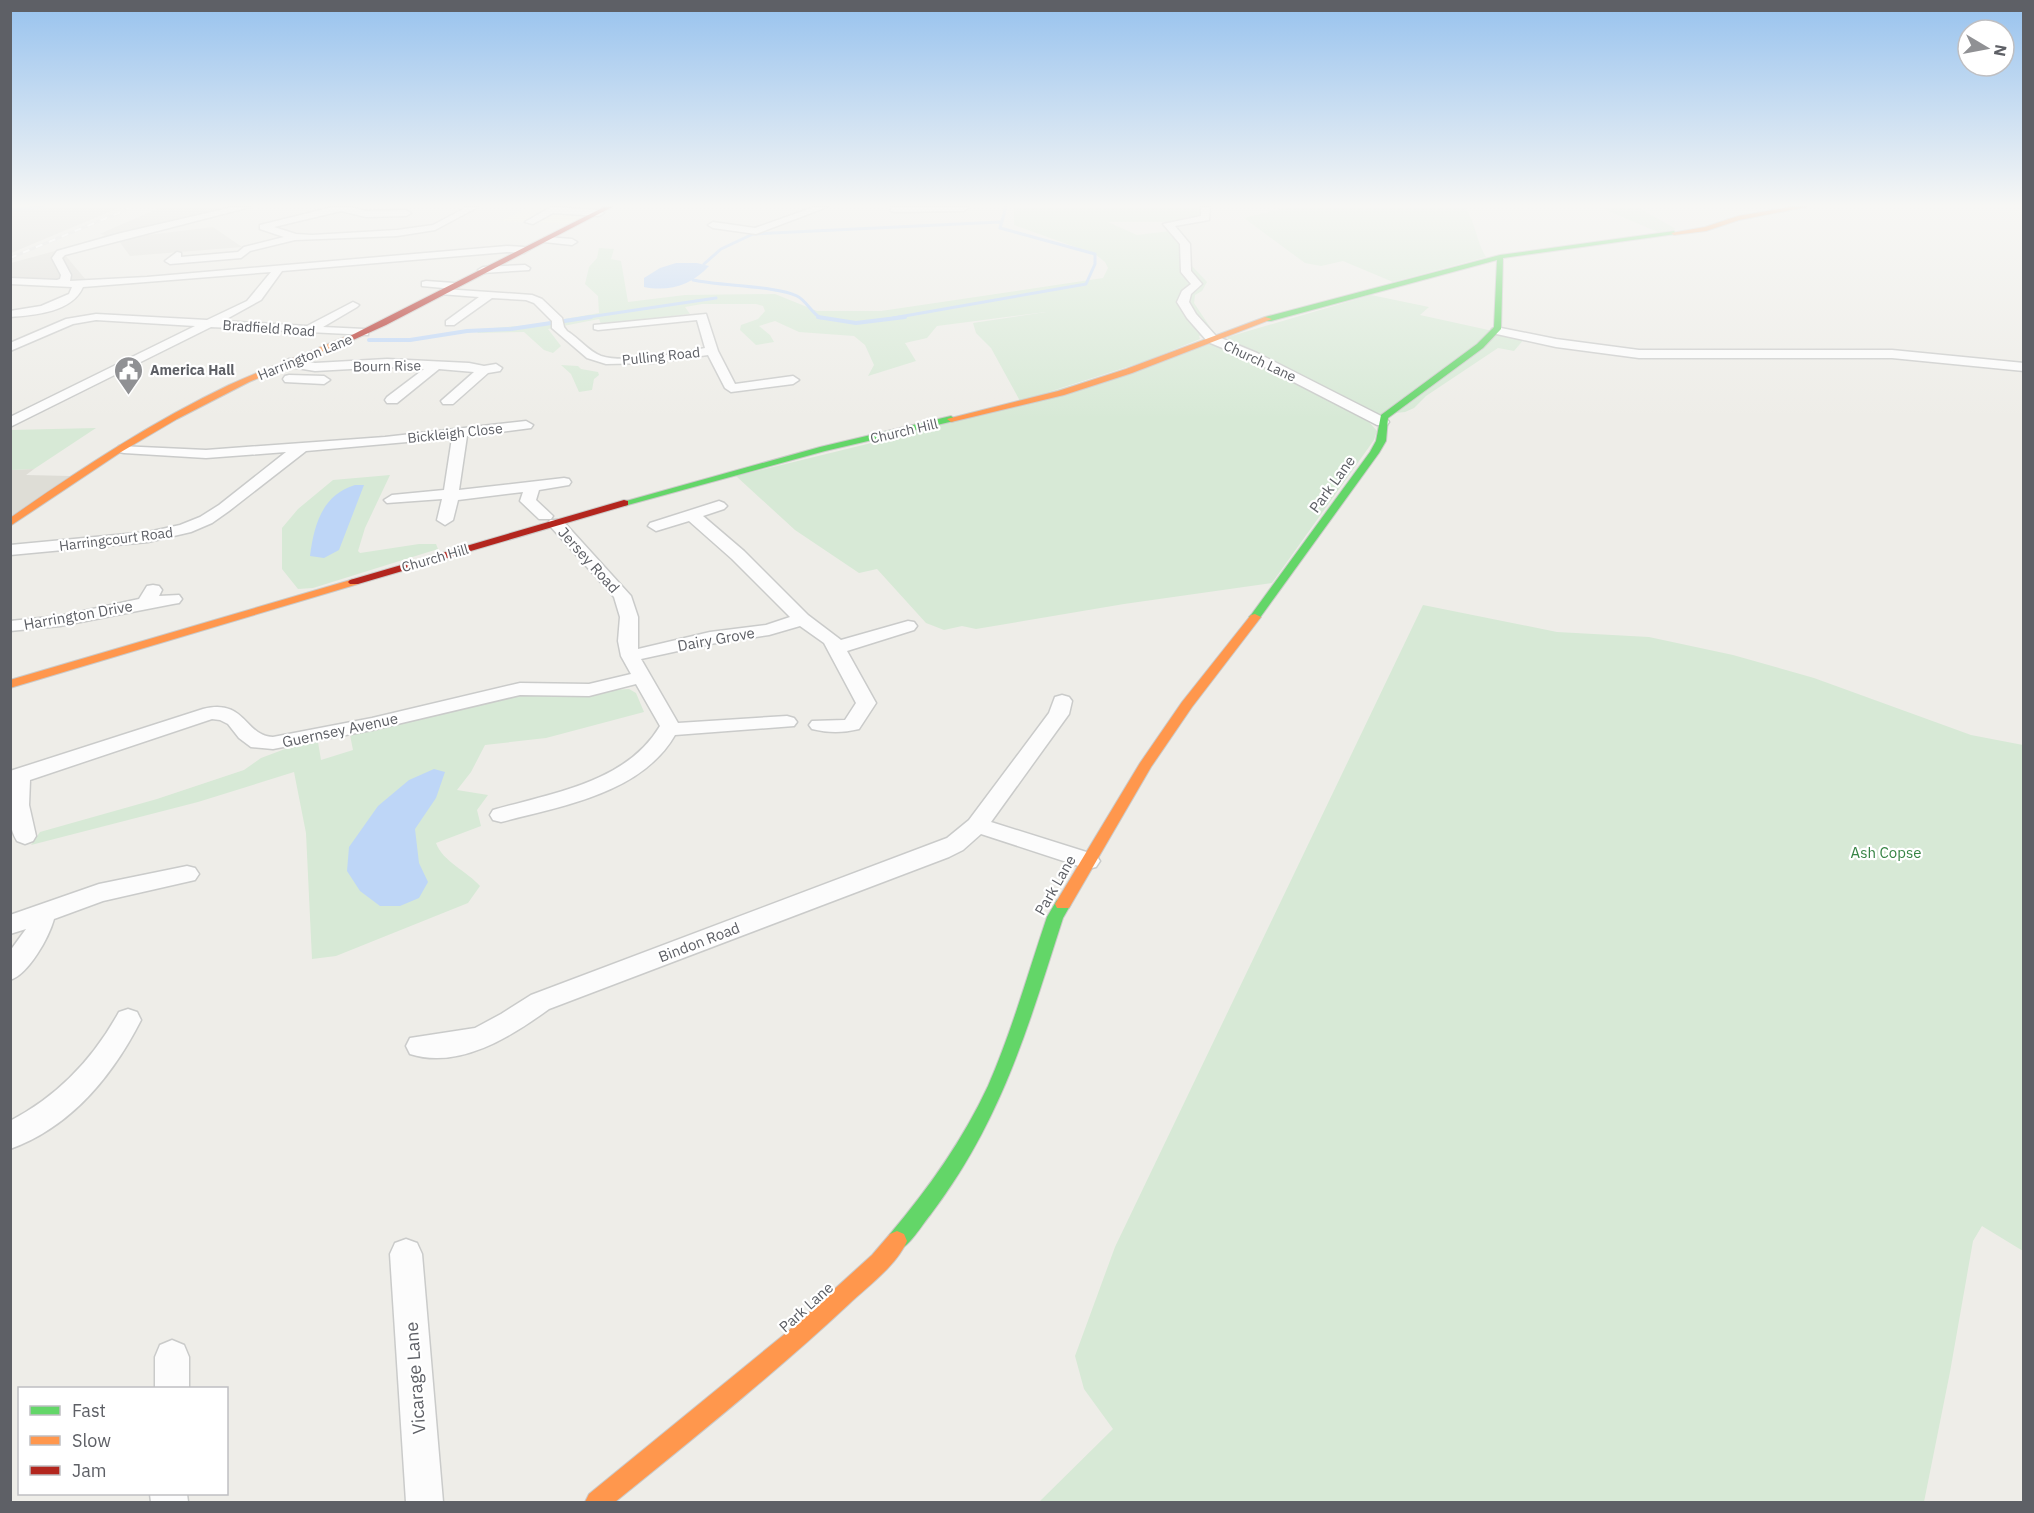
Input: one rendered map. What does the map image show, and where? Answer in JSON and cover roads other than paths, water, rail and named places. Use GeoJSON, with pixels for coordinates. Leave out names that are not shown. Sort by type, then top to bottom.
{"type":"FeatureCollection","features":[{"type":"Feature","properties":{"kind":"street"},"geometry":{"type":"LineString","coordinates":[[59,283],[65,278]]}},
{"type":"Feature","properties":{"kind":"street"},"geometry":{"type":"LineString","coordinates":[[10,282],[81,284],[171,278]]}},
{"type":"Feature","properties":{"kind":"street"},"geometry":{"type":"LineString","coordinates":[[10,423],[255,300],[272,278]]}},
{"type":"Feature","properties":{"kind":"street","name":"Harrington Lane"},"geometry":{"type":"LineString","coordinates":[[10,523],[58,489],[163,424],[232,387],[364,333],[411,311],[469,278]]}},
{"type":"Feature","properties":{"kind":"street","name":"Church Lane"},"geometry":{"type":"LineString","coordinates":[[1191,278],[1197,284],[1186,293],[1183,302],[1191,316],[1212,339],[1253,356],[1383,422]]}},
{"type":"Feature","properties":{"kind":"street","name":"Church Hill"},"geometry":{"type":"LineString","coordinates":[[10,684],[550,520],[750,467],[1061,393],[1129,371],[1279,316],[1423,278]]}},
{"type":"Feature","properties":{"kind":"street"},"geometry":{"type":"LineString","coordinates":[[1500,278],[1499,317],[1496,331],[1556,343],[1640,354],[1892,354],[2024,367]]}},
{"type":"Feature","properties":{"kind":"street"},"geometry":{"type":"LineString","coordinates":[[10,314],[38,310],[64,302],[74,296],[81,284]]}},
{"type":"Feature","properties":{"kind":"street"},"geometry":{"type":"LineString","coordinates":[[426,284],[488,296]]}},
{"type":"Feature","properties":{"kind":"street"},"geometry":{"type":"LineString","coordinates":[[450,323],[488,296]]}},
{"type":"Feature","properties":{"kind":"street","name":"Pulling Road"},"geometry":{"type":"LineString","coordinates":[[488,296],[528,297],[538,301],[558,322],[558,328],[562,333],[593,357],[603,360],[624,361],[712,351]]}},
{"type":"Feature","properties":{"kind":"street"},"geometry":{"type":"LineString","coordinates":[[309,330],[353,305]]}},
{"type":"Feature","properties":{"kind":"street"},"geometry":{"type":"LineString","coordinates":[[598,327],[702,316],[712,351],[731,388],[793,380]]}},
{"type":"Feature","properties":{"kind":"street","name":"Bradfield Road"},"geometry":{"type":"LineString","coordinates":[[10,348],[66,323],[100,317],[364,333]]}},
{"type":"Feature","properties":{"kind":"street","name":"Park Lane"},"geometry":{"type":"LineString","coordinates":[[597,1503],[794,1341],[879,1262],[920,1214],[955,1163],[1007,1062],[1039,969],[1049,930],[1145,766],[1187,705],[1283,580],[1360,474],[1381,441],[1384,417],[1393,408],[1456,365],[1496,331]]}},
{"type":"Feature","properties":{"kind":"street","name":"Bourn Rise"},"geometry":{"type":"LineString","coordinates":[[289,363],[306,367],[338,368],[387,363],[490,369],[448,401]]}},
{"type":"Feature","properties":{"kind":"street","name":"Bourn Rise"},"geometry":{"type":"LineString","coordinates":[[392,399],[437,365]]}},
{"type":"Feature","properties":{"kind":"street","name":"Bourn Rise"},"geometry":{"type":"LineString","coordinates":[[289,379],[326,384],[338,368]]}},
{"type":"Feature","properties":{"kind":"street","name":"Bourn Rise"},"geometry":{"type":"LineString","coordinates":[[390,381],[413,382]]}},
{"type":"Feature","properties":{"kind":"street"},"geometry":{"type":"LineString","coordinates":[[10,406],[39,408]]}},
{"type":"Feature","properties":{"kind":"street","name":"Bickleigh Close"},"geometry":{"type":"LineString","coordinates":[[302,447],[385,441],[526,425]]}},
{"type":"Feature","properties":{"kind":"street"},"geometry":{"type":"LineString","coordinates":[[445,520],[460,433]]}},
{"type":"Feature","properties":{"kind":"street"},"geometry":{"type":"LineString","coordinates":[[124,449],[193,455],[302,447]]}},
{"type":"Feature","properties":{"kind":"street","name":"Harringcourt Road"},"geometry":{"type":"LineString","coordinates":[[10,550],[148,537],[185,529],[206,520],[224,508],[302,447]]}},
{"type":"Feature","properties":{"kind":"street"},"geometry":{"type":"LineString","coordinates":[[392,500],[564,482]]}},
{"type":"Feature","properties":{"kind":"street","name":"Jersey Road"},"geometry":{"type":"LineString","coordinates":[[532,486],[528,501],[550,520],[622,596],[629,616],[627,641],[630,656],[669,724],[669,729]]}},
{"type":"Feature","properties":{"kind":"street"},"geometry":{"type":"LineString","coordinates":[[656,526],[719,506]]}},
{"type":"Feature","properties":{"kind":"street"},"geometry":{"type":"LineString","coordinates":[[692,515],[802,620],[832,640],[866,703],[852,725],[842,728],[819,725]]}},
{"type":"Feature","properties":{"kind":"street","name":"Harrington Drive"},"geometry":{"type":"LineString","coordinates":[[10,626],[60,621],[150,597],[172,599]]}},
{"type":"Feature","properties":{"kind":"street","name":"Dairy Grove"},"geometry":{"type":"LineString","coordinates":[[630,656],[710,638],[769,630],[802,620]]}},
{"type":"Feature","properties":{"kind":"street"},"geometry":{"type":"LineString","coordinates":[[836,648],[908,626]]}},
{"type":"Feature","properties":{"kind":"street","name":"Guernsey Avenue"},"geometry":{"type":"LineString","coordinates":[[25,836],[15,778],[210,713],[228,715],[240,722],[246,733],[258,742],[273,743],[360,727],[520,689],[589,690],[642,677]]}},
{"type":"Feature","properties":{"kind":"street","name":"Bindon Road"},"geometry":{"type":"LineString","coordinates":[[420,1046],[446,1046],[473,1042],[514,1021],[540,1002],[955,844],[977,825],[1059,714],[1062,700]]}},
{"type":"Feature","properties":{"kind":"street"},"geometry":{"type":"LineString","coordinates":[[501,815],[606,782],[635,767],[657,748],[669,729],[699,730],[730,725],[787,722]]}},
{"type":"Feature","properties":{"kind":"street"},"geometry":{"type":"LineString","coordinates":[[977,825],[1088,861]]}},
{"type":"Feature","properties":{"kind":"street"},"geometry":{"type":"LineString","coordinates":[[10,925],[99,893],[187,874]]}},
{"type":"Feature","properties":{"kind":"street"},"geometry":{"type":"LineString","coordinates":[[10,970],[34,938],[42,924],[43,913]]}},
{"type":"Feature","properties":{"kind":"street"},"geometry":{"type":"LineString","coordinates":[[10,1136],[37,1122],[76,1089],[104,1060],[128,1020]]}},
{"type":"Feature","properties":{"kind":"street","name":"Vicarage Lane"},"geometry":{"type":"LineString","coordinates":[[406,1254],[425,1503]]}},
{"type":"Feature","properties":{"kind":"water"},"geometry":{"type":"Polygon","coordinates":[[[644,278],[696,278],[671,288],[644,287],[644,278]]]}},
{"type":"Feature","properties":{"kind":"water"},"geometry":{"type":"Polygon","coordinates":[[[355,485],[364,485],[339,550],[324,558],[310,556],[317,523],[327,504],[335,496],[355,485]]]}},
{"type":"Feature","properties":{"kind":"water"},"geometry":{"type":"Polygon","coordinates":[[[434,769],[445,772],[436,798],[415,829],[419,863],[428,882],[419,898],[400,906],[380,906],[360,891],[347,871],[349,847],[378,806],[409,780],[434,769]]]}},
{"type":"Feature","properties":{"kind":"waterway"},"geometry":{"type":"LineString","coordinates":[[893,318],[1086,284],[1089,278]]}},
{"type":"Feature","properties":{"kind":"waterway"},"geometry":{"type":"LineString","coordinates":[[693,280],[788,293],[801,298],[820,317]]}},
{"type":"Feature","properties":{"kind":"waterway"},"geometry":{"type":"LineString","coordinates":[[582,318],[716,298]]}},
{"type":"Feature","properties":{"kind":"waterway"},"geometry":{"type":"LineString","coordinates":[[369,340],[410,340],[467,331],[511,329],[591,317]]}},
{"type":"Feature","properties":{"kind":"waterway"},"geometry":{"type":"LineString","coordinates":[[820,317],[856,323],[905,317]]}},
{"type":"Feature","properties":{"kind":"place","name":"America Hall"},"geometry":{"type":"Point","coordinates":[129,396]}},
{"type":"Feature","properties":{"kind":"park label","name":"Ash Copse"},"geometry":{"type":"Point","coordinates":[1886,852]}}]}
